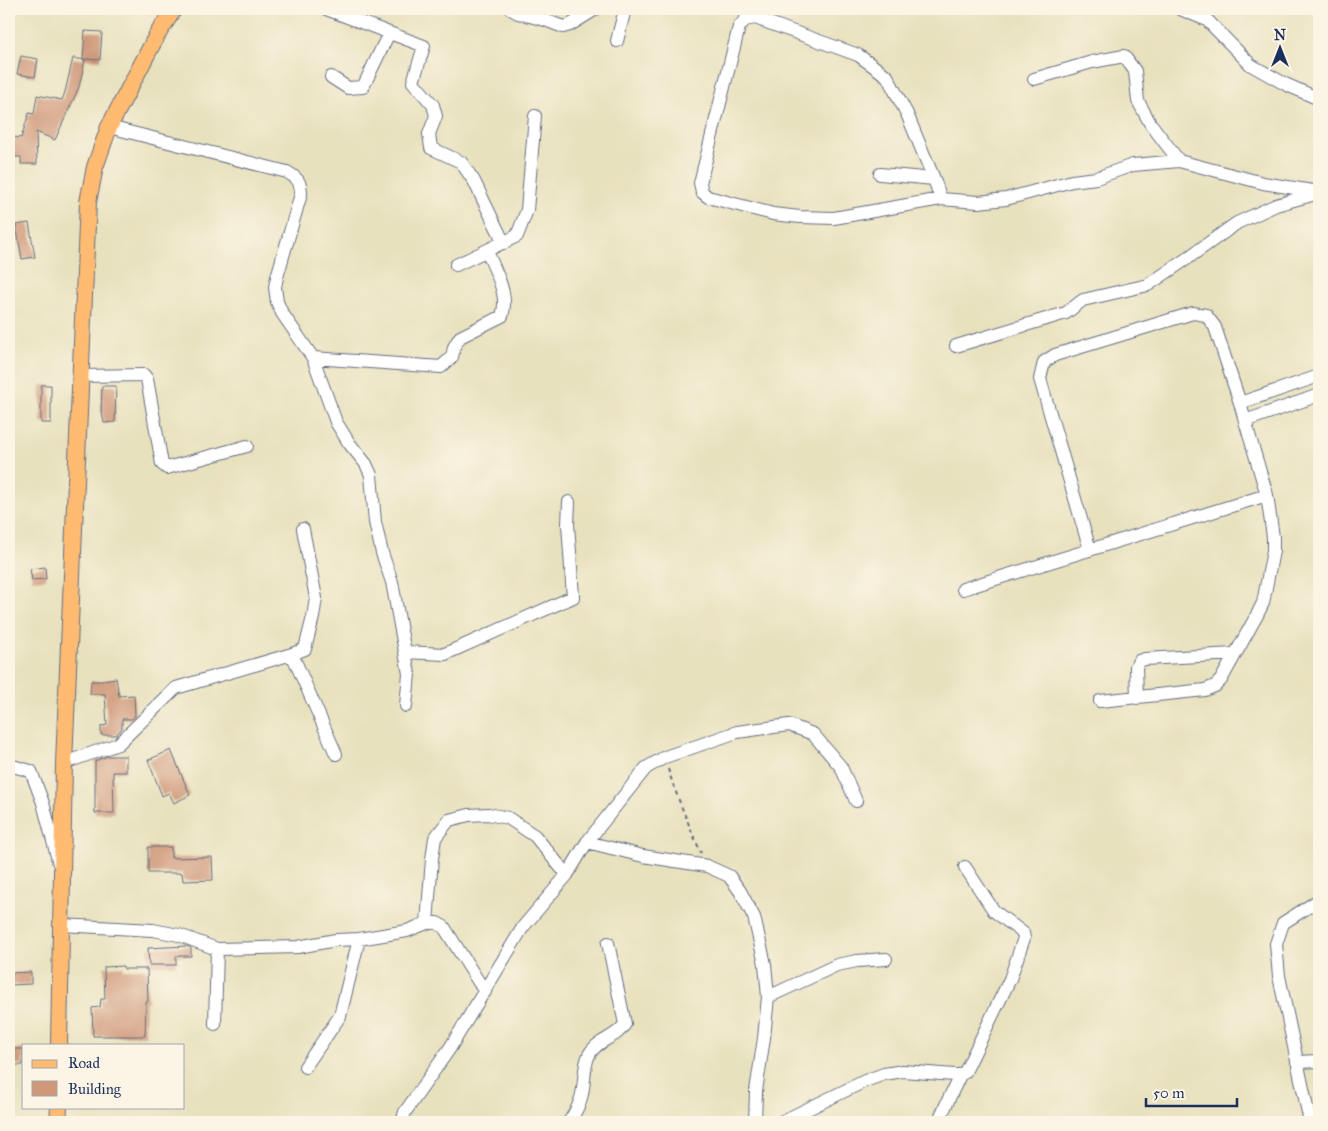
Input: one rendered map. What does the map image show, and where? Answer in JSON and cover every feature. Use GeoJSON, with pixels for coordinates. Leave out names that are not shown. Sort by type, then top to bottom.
{"type":"FeatureCollection","features":[{"type":"Feature","properties":{"kind":"main road"},"geometry":{"type":"LineString","coordinates":[[59,1044],[64,763],[88,202],[95,167],[109,127],[157,36],[174,9]]}},
{"type":"Feature","properties":{"kind":"main road"},"geometry":{"type":"LineString","coordinates":[[58,1108],[58,1122]]}},
{"type":"Feature","properties":{"kind":"street"},"geometry":{"type":"LineString","coordinates":[[326,9],[424,46],[413,82],[433,105],[436,116],[429,134],[431,148],[461,162],[474,181],[504,243]]}},
{"type":"Feature","properties":{"kind":"street"},"geometry":{"type":"LineString","coordinates":[[511,9],[563,27],[570,25],[596,9]]}},
{"type":"Feature","properties":{"kind":"street"},"geometry":{"type":"LineString","coordinates":[[617,41],[625,9]]}},
{"type":"Feature","properties":{"kind":"street"},"geometry":{"type":"LineString","coordinates":[[1180,9],[1207,20],[1251,65],[1285,84],[1319,98]]}},
{"type":"Feature","properties":{"kind":"street"},"geometry":{"type":"LineString","coordinates":[[941,199],[907,114],[887,76],[858,54],[755,18],[745,20],[739,27],[700,183],[702,192],[708,197],[772,214],[834,218],[941,199],[978,202],[1006,198],[1072,181],[1096,178],[1132,165],[1179,161],[1263,183],[1319,193]]}},
{"type":"Feature","properties":{"kind":"street"},"geometry":{"type":"LineString","coordinates":[[331,78],[348,88],[363,87],[389,33]]}},
{"type":"Feature","properties":{"kind":"street"},"geometry":{"type":"LineString","coordinates":[[1034,80],[1092,62],[1124,56],[1135,71],[1138,101],[1150,123],[1179,161]]}},
{"type":"Feature","properties":{"kind":"street"},"geometry":{"type":"LineString","coordinates":[[456,265],[517,236],[527,210],[535,116]]}},
{"type":"Feature","properties":{"kind":"street"},"geometry":{"type":"LineString","coordinates":[[109,127],[287,172],[296,177],[301,185],[301,194],[276,277],[277,302],[282,313],[313,358],[336,422],[349,443],[366,464],[371,475],[375,522],[382,553],[392,582],[409,674],[406,706]]}},
{"type":"Feature","properties":{"kind":"street"},"geometry":{"type":"LineString","coordinates":[[880,174],[934,179]]}},
{"type":"Feature","properties":{"kind":"street"},"geometry":{"type":"LineString","coordinates":[[956,346],[1066,313],[1083,300],[1148,285],[1238,223],[1276,205],[1319,193]]}},
{"type":"Feature","properties":{"kind":"street"},"geometry":{"type":"LineString","coordinates":[[313,358],[441,367],[452,357],[454,346],[460,338],[502,316],[504,295],[487,251]]}},
{"type":"Feature","properties":{"kind":"street"},"geometry":{"type":"LineString","coordinates":[[1090,550],[1040,379],[1044,362],[1055,355],[1193,313],[1206,315],[1215,327],[1267,494],[1274,537],[1274,551],[1262,603],[1257,615],[1215,686],[1205,690],[1100,701]]}},
{"type":"Feature","properties":{"kind":"street"},"geometry":{"type":"LineString","coordinates":[[81,376],[144,375],[147,379],[162,464],[167,468],[247,446]]}},
{"type":"Feature","properties":{"kind":"street"},"geometry":{"type":"LineString","coordinates":[[1240,403],[1319,376]]}},
{"type":"Feature","properties":{"kind":"street"},"geometry":{"type":"LineString","coordinates":[[1245,421],[1319,396]]}},
{"type":"Feature","properties":{"kind":"street"},"geometry":{"type":"LineString","coordinates":[[963,590],[1267,494]]}},
{"type":"Feature","properties":{"kind":"street"},"geometry":{"type":"LineString","coordinates":[[405,652],[445,654],[573,597],[568,524],[569,502]]}},
{"type":"Feature","properties":{"kind":"street"},"geometry":{"type":"LineString","coordinates":[[64,763],[118,744],[176,688],[305,649],[316,598],[303,530]]}},
{"type":"Feature","properties":{"kind":"street"},"geometry":{"type":"LineString","coordinates":[[292,654],[336,754]]}},
{"type":"Feature","properties":{"kind":"street"},"geometry":{"type":"LineString","coordinates":[[1137,698],[1136,667],[1139,661],[1145,659],[1234,654]]}},
{"type":"Feature","properties":{"kind":"street"},"geometry":{"type":"LineString","coordinates":[[402,1122],[405,1112],[450,1048],[523,927],[567,875],[587,842],[646,768],[665,757],[737,732],[790,726],[813,734],[841,767],[856,801]]}},
{"type":"Feature","properties":{"kind":"street"},"geometry":{"type":"LineString","coordinates":[[9,765],[31,771],[43,802],[62,873]]}},
{"type":"Feature","properties":{"kind":"street"},"geometry":{"type":"LineString","coordinates":[[427,923],[435,838],[449,820],[469,815],[488,814],[508,818],[535,836],[567,875]]}},
{"type":"Feature","properties":{"kind":"street"},"geometry":{"type":"LineString","coordinates":[[587,842],[642,856],[707,866],[729,876],[740,891],[754,917],[765,964],[768,997],[756,1090],[755,1122]]}},
{"type":"Feature","properties":{"kind":"street"},"geometry":{"type":"LineString","coordinates":[[938,1122],[960,1075],[965,1072],[1010,980],[1024,938],[1023,933],[994,911],[965,867]]}},
{"type":"Feature","properties":{"kind":"street"},"geometry":{"type":"LineString","coordinates":[[1310,1122],[1279,976],[1276,944],[1284,923],[1319,900]]}},
{"type":"Feature","properties":{"kind":"street"},"geometry":{"type":"LineString","coordinates":[[61,925],[153,930],[179,935],[217,949],[298,947],[407,931],[427,923],[437,923],[444,927],[485,992]]}},
{"type":"Feature","properties":{"kind":"street"},"geometry":{"type":"LineString","coordinates":[[305,1067],[340,1016],[359,939]]}},
{"type":"Feature","properties":{"kind":"street"},"geometry":{"type":"LineString","coordinates":[[569,1122],[581,1100],[586,1063],[590,1052],[625,1024],[608,943]]}},
{"type":"Feature","properties":{"kind":"street"},"geometry":{"type":"LineString","coordinates":[[215,1024],[217,949]]}},
{"type":"Feature","properties":{"kind":"street"},"geometry":{"type":"LineString","coordinates":[[768,997],[837,965],[856,961],[886,959]]}},
{"type":"Feature","properties":{"kind":"street"},"geometry":{"type":"LineString","coordinates":[[1297,1062],[1319,1061]]}},
{"type":"Feature","properties":{"kind":"street"},"geometry":{"type":"LineString","coordinates":[[781,1122],[865,1081],[884,1074],[903,1071],[960,1075]]}},
{"type":"Feature","properties":{"kind":"path"},"geometry":{"type":"LineString","coordinates":[[665,757],[688,824],[707,866]]}},
{"type":"Feature","properties":{"kind":"building"},"geometry":{"type":"Polygon","coordinates":[[[85,31],[102,32],[100,60],[83,59],[85,31]]]}},
{"type":"Feature","properties":{"kind":"building"},"geometry":{"type":"Polygon","coordinates":[[[21,56],[38,59],[35,77],[17,74],[21,56]]]}},
{"type":"Feature","properties":{"kind":"building"},"geometry":{"type":"Polygon","coordinates":[[[73,58],[85,60],[79,87],[55,140],[36,132],[37,164],[21,164],[21,157],[12,157],[13,137],[21,138],[29,113],[34,114],[37,95],[62,100],[73,58]]]}},
{"type":"Feature","properties":{"kind":"building"},"geometry":{"type":"Polygon","coordinates":[[[29,223],[35,257],[22,259],[16,225],[29,223]]]}},
{"type":"Feature","properties":{"kind":"building"},"geometry":{"type":"Polygon","coordinates":[[[41,385],[51,385],[51,423],[41,423],[41,385]]]}},
{"type":"Feature","properties":{"kind":"building"},"geometry":{"type":"Polygon","coordinates":[[[102,386],[116,386],[115,422],[104,423],[101,412],[102,386]]]}},
{"type":"Feature","properties":{"kind":"building"},"geometry":{"type":"Polygon","coordinates":[[[45,567],[46,579],[32,580],[30,569],[45,567]]]}},
{"type":"Feature","properties":{"kind":"building"},"geometry":{"type":"Polygon","coordinates":[[[116,678],[119,696],[134,695],[135,716],[132,719],[122,719],[122,728],[116,735],[101,735],[101,726],[107,725],[105,694],[90,694],[91,681],[116,678]]]}},
{"type":"Feature","properties":{"kind":"building"},"geometry":{"type":"Polygon","coordinates":[[[171,750],[190,795],[174,803],[169,793],[162,796],[148,760],[171,750]]]}},
{"type":"Feature","properties":{"kind":"building"},"geometry":{"type":"Polygon","coordinates":[[[108,756],[126,756],[126,772],[113,772],[114,813],[95,813],[95,761],[108,756]]]}},
{"type":"Feature","properties":{"kind":"building"},"geometry":{"type":"Polygon","coordinates":[[[148,847],[171,847],[171,858],[212,857],[213,880],[183,881],[182,873],[148,873],[148,847]]]}},
{"type":"Feature","properties":{"kind":"building"},"geometry":{"type":"Polygon","coordinates":[[[187,946],[191,948],[191,956],[176,956],[176,965],[149,965],[148,948],[187,946]]]}},
{"type":"Feature","properties":{"kind":"building"},"geometry":{"type":"Polygon","coordinates":[[[123,966],[124,969],[147,969],[148,1002],[146,1002],[145,1036],[93,1036],[92,1008],[100,1007],[101,999],[105,999],[104,967],[123,966]]]}},
{"type":"Feature","properties":{"kind":"building"},"geometry":{"type":"Polygon","coordinates":[[[31,972],[31,984],[10,985],[9,973],[31,972]]]}},
{"type":"Feature","properties":{"kind":"building"},"geometry":{"type":"Polygon","coordinates":[[[9,1049],[22,1049],[22,1065],[9,1065],[9,1049]]]}}]}
